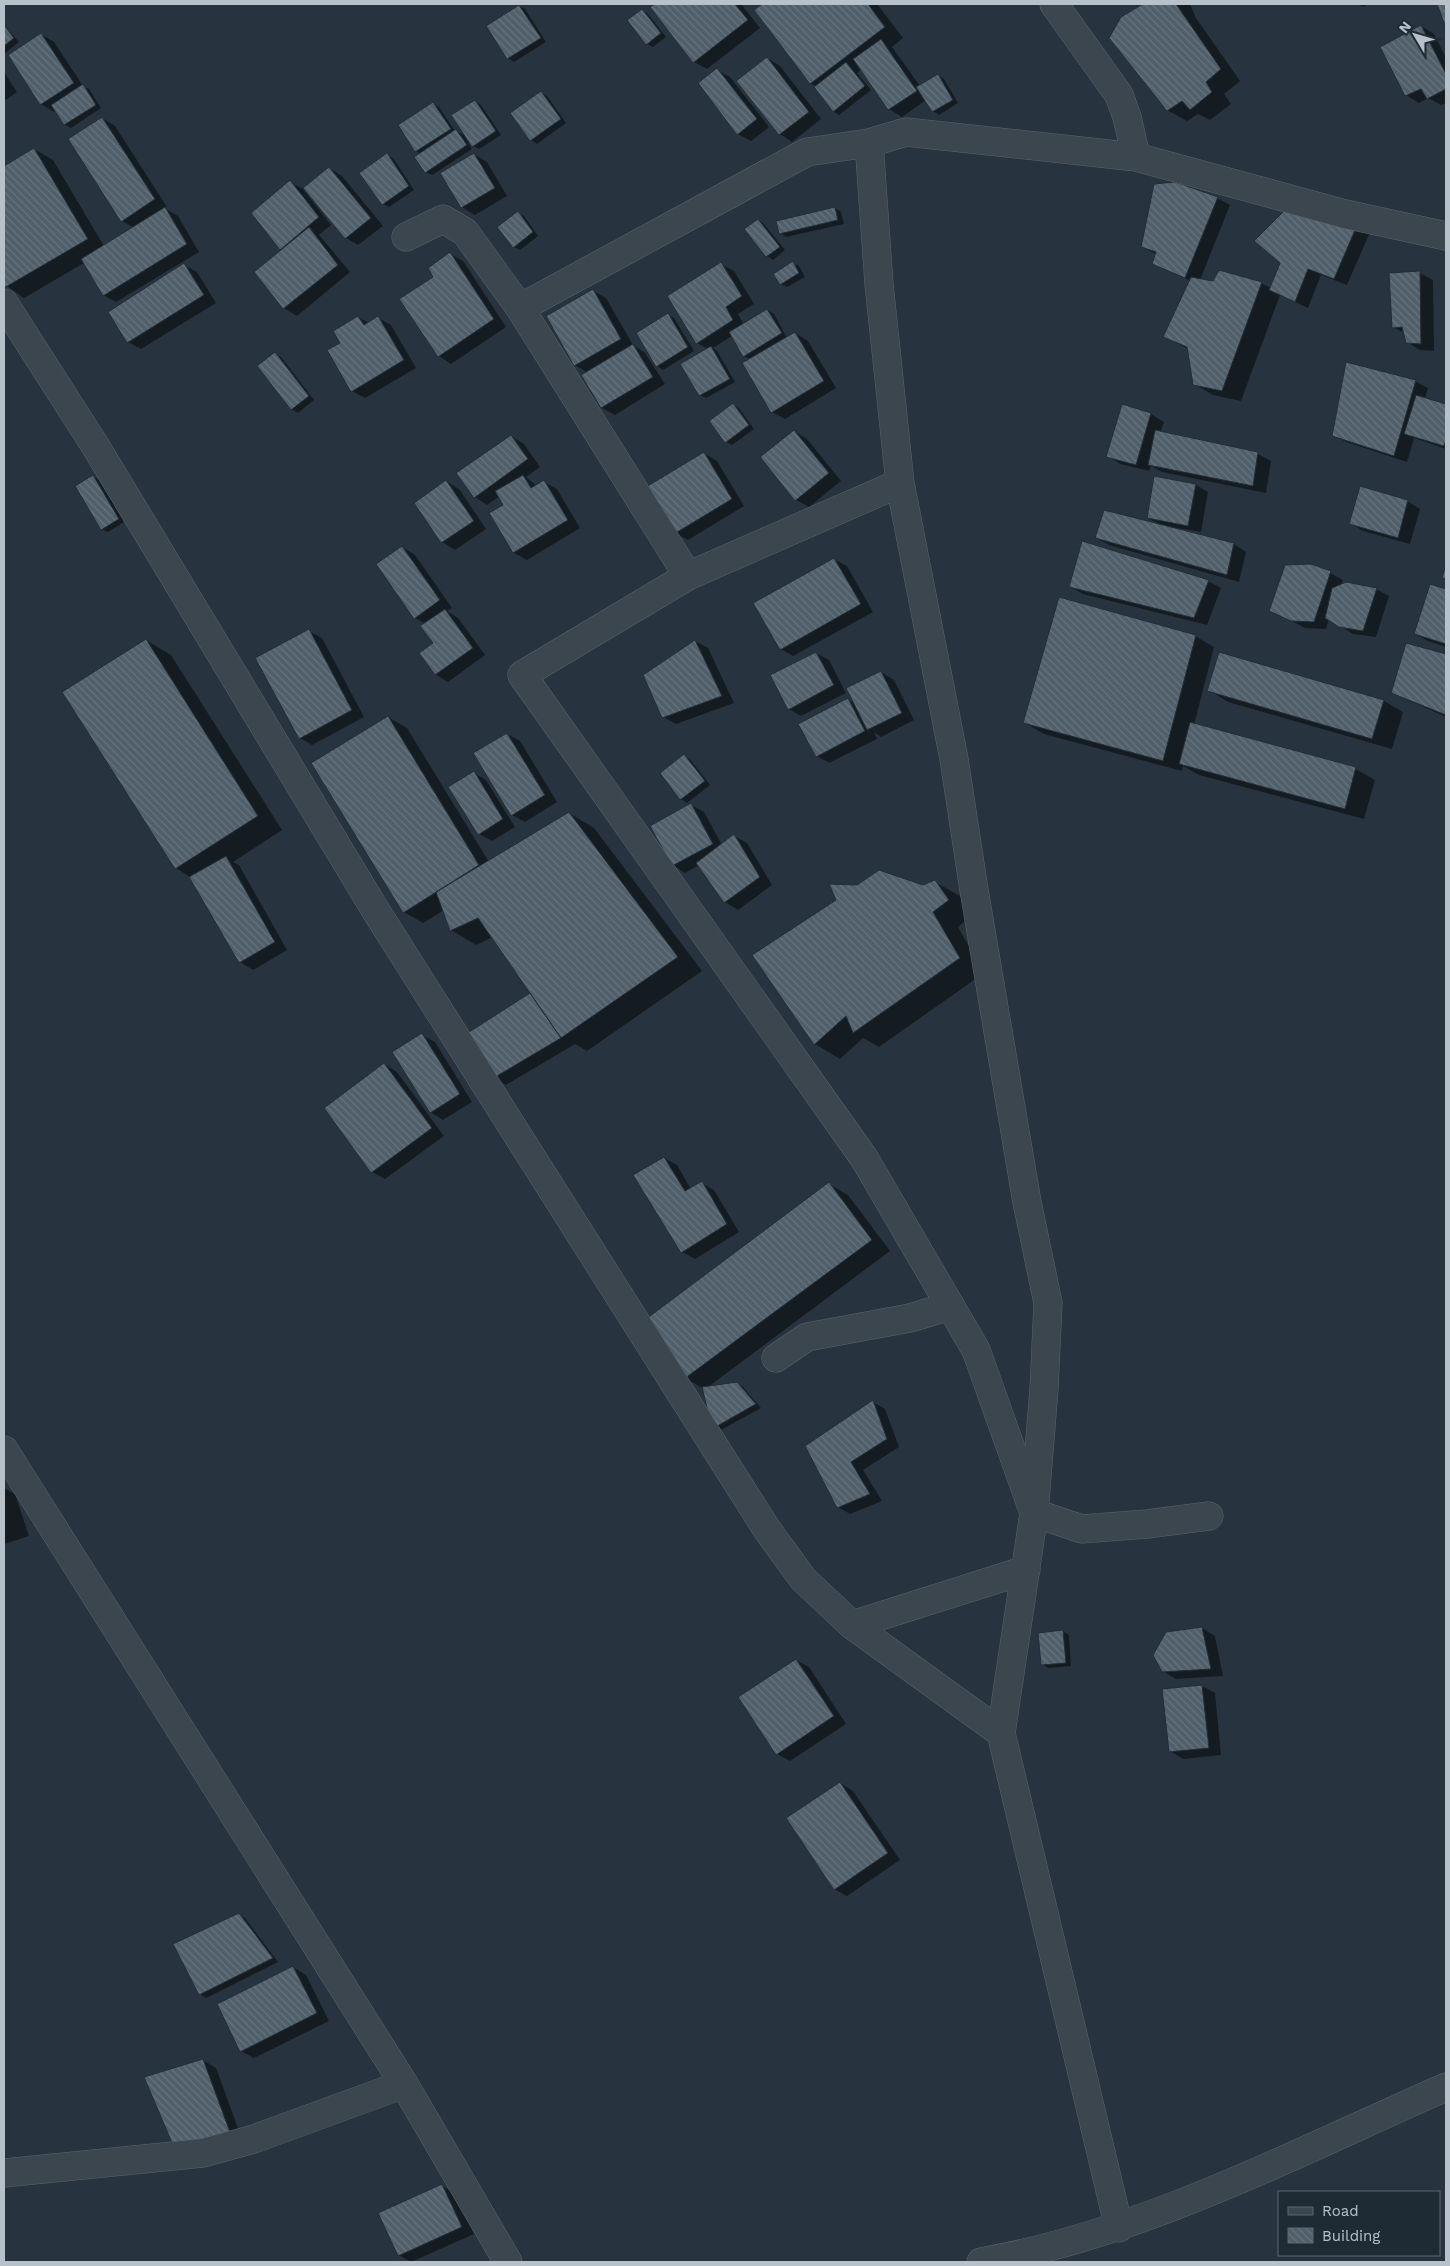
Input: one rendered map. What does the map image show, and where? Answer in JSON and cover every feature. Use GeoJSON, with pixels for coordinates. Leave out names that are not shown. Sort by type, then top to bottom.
{"type":"FeatureCollection","features":[{"type":"Feature","properties":{"kind":"street"},"geometry":{"type":"LineString","coordinates":[[1054,4],[1119,95],[1127,117],[1136,157]]}},
{"type":"Feature","properties":{"kind":"street"},"geometry":{"type":"LineString","coordinates":[[520,308],[808,152],[869,143],[906,132],[1136,157],[1345,214],[1446,236]]}},
{"type":"Feature","properties":{"kind":"street"},"geometry":{"type":"LineString","coordinates":[[869,143],[879,284],[900,483],[954,759],[974,890],[1027,1202],[1048,1303],[1044,1389],[1034,1513],[1001,1733],[1119,2228]]}},
{"type":"Feature","properties":{"kind":"street"},"geometry":{"type":"LineString","coordinates":[[406,237],[443,219],[465,232],[520,308],[688,576]]}},
{"type":"Feature","properties":{"kind":"street"},"geometry":{"type":"LineString","coordinates":[[4,303],[96,447],[382,919],[761,1520],[803,1579],[852,1625],[1001,1733]]}},
{"type":"Feature","properties":{"kind":"street"},"geometry":{"type":"LineString","coordinates":[[900,483],[688,576],[522,675],[864,1158],[976,1350],[1034,1513]]}},
{"type":"Feature","properties":{"kind":"street"},"geometry":{"type":"LineString","coordinates":[[776,1358],[806,1337],[910,1318],[950,1306]]}},
{"type":"Feature","properties":{"kind":"street"},"geometry":{"type":"LineString","coordinates":[[4,1450],[404,2084],[508,2262]]}},
{"type":"Feature","properties":{"kind":"street"},"geometry":{"type":"LineString","coordinates":[[1034,1513],[1082,1528],[1148,1524],[1210,1516]]}},
{"type":"Feature","properties":{"kind":"street"},"geometry":{"type":"LineString","coordinates":[[852,1625],[1026,1570]]}},
{"type":"Feature","properties":{"kind":"street"},"geometry":{"type":"LineString","coordinates":[[4,2173],[203,2153],[254,2139],[404,2084]]}},
{"type":"Feature","properties":{"kind":"street"},"geometry":{"type":"LineString","coordinates":[[981,2262],[1015,2256],[1119,2228],[1192,2199],[1446,2087]]}},
{"type":"Feature","properties":{"kind":"building"},"geometry":{"type":"Polygon","coordinates":[[[655,4],[735,4],[748,20],[693,63],[650,7],[655,4]]]}},
{"type":"Feature","properties":{"kind":"building"},"geometry":{"type":"Polygon","coordinates":[[[762,4],[868,4],[885,27],[810,84],[754,10],[762,4]]]}},
{"type":"Feature","properties":{"kind":"building"},"geometry":{"type":"Polygon","coordinates":[[[1143,4],[1176,4],[1221,69],[1206,82],[1212,92],[1190,110],[1182,101],[1167,111],[1109,38],[1121,17],[1143,4]]]}},
{"type":"Feature","properties":{"kind":"building"},"geometry":{"type":"Polygon","coordinates":[[[1437,4],[1446,4],[1446,28],[1437,4]]]}},
{"type":"Feature","properties":{"kind":"building"},"geometry":{"type":"Polygon","coordinates":[[[519,5],[541,38],[507,59],[486,26],[519,5]]]}},
{"type":"Feature","properties":{"kind":"building"},"geometry":{"type":"Polygon","coordinates":[[[642,9],[661,33],[646,45],[627,20],[642,9]]]}},
{"type":"Feature","properties":{"kind":"building"},"geometry":{"type":"Polygon","coordinates":[[[4,25],[14,38],[4,46],[4,25]]]}},
{"type":"Feature","properties":{"kind":"building"},"geometry":{"type":"Polygon","coordinates":[[[1421,25],[1446,74],[1446,89],[1427,99],[1421,89],[1405,96],[1380,47],[1421,25]]]}},
{"type":"Feature","properties":{"kind":"building"},"geometry":{"type":"Polygon","coordinates":[[[41,33],[74,83],[40,105],[8,55],[41,33]]]}},
{"type":"Feature","properties":{"kind":"building"},"geometry":{"type":"Polygon","coordinates":[[[881,39],[917,91],[888,110],[853,59],[881,39]]]}},
{"type":"Feature","properties":{"kind":"building"},"geometry":{"type":"Polygon","coordinates":[[[767,57],[809,112],[779,135],[736,81],[767,57]]]}},
{"type":"Feature","properties":{"kind":"building"},"geometry":{"type":"Polygon","coordinates":[[[846,62],[865,86],[833,112],[814,87],[846,62]]]}},
{"type":"Feature","properties":{"kind":"building"},"geometry":{"type":"Polygon","coordinates":[[[717,68],[757,119],[737,135],[698,83],[717,68]]]}},
{"type":"Feature","properties":{"kind":"building"},"geometry":{"type":"Polygon","coordinates":[[[938,74],[953,100],[932,112],[916,87],[938,74]]]}},
{"type":"Feature","properties":{"kind":"building"},"geometry":{"type":"Polygon","coordinates":[[[83,84],[96,105],[64,125],[51,105],[83,84]]]}},
{"type":"Feature","properties":{"kind":"building"},"geometry":{"type":"Polygon","coordinates":[[[541,91],[561,119],[530,141],[510,113],[541,91]]]}},
{"type":"Feature","properties":{"kind":"building"},"geometry":{"type":"Polygon","coordinates":[[[475,100],[496,131],[472,147],[451,115],[475,100]]]}},
{"type":"Feature","properties":{"kind":"building"},"geometry":{"type":"Polygon","coordinates":[[[433,102],[451,129],[415,152],[398,125],[433,102]]]}},
{"type":"Feature","properties":{"kind":"building"},"geometry":{"type":"Polygon","coordinates":[[[102,117],[155,199],[121,222],[68,139],[102,117]]]}},
{"type":"Feature","properties":{"kind":"building"},"geometry":{"type":"Polygon","coordinates":[[[456,129],[467,145],[425,173],[414,157],[456,129]]]}},
{"type":"Feature","properties":{"kind":"building"},"geometry":{"type":"Polygon","coordinates":[[[34,148],[88,239],[4,288],[4,166],[34,148]]]}},
{"type":"Feature","properties":{"kind":"building"},"geometry":{"type":"Polygon","coordinates":[[[387,153],[409,186],[382,205],[359,173],[387,153]]]}},
{"type":"Feature","properties":{"kind":"building"},"geometry":{"type":"Polygon","coordinates":[[[474,153],[495,188],[461,208],[440,173],[474,153]]]}},
{"type":"Feature","properties":{"kind":"building"},"geometry":{"type":"Polygon","coordinates":[[[329,167],[371,218],[345,239],[303,188],[329,167]]]}},
{"type":"Feature","properties":{"kind":"building"},"geometry":{"type":"Polygon","coordinates":[[[290,180],[319,217],[280,250],[251,213],[290,180]]]}},
{"type":"Feature","properties":{"kind":"building"},"geometry":{"type":"Polygon","coordinates":[[[1175,182],[1218,197],[1185,278],[1152,264],[1156,252],[1141,247],[1154,184],[1175,182]]]}},
{"type":"Feature","properties":{"kind":"building"},"geometry":{"type":"Polygon","coordinates":[[[165,207],[187,244],[103,296],[81,259],[165,207]]]}},
{"type":"Feature","properties":{"kind":"building"},"geometry":{"type":"Polygon","coordinates":[[[835,207],[838,220],[779,234],[776,221],[835,207]]]}},
{"type":"Feature","properties":{"kind":"building"},"geometry":{"type":"Polygon","coordinates":[[[1286,209],[1359,221],[1334,279],[1308,269],[1295,302],[1269,290],[1280,263],[1254,241],[1286,209]]]}},
{"type":"Feature","properties":{"kind":"building"},"geometry":{"type":"Polygon","coordinates":[[[518,211],[533,232],[513,248],[497,227],[518,211]]]}},
{"type":"Feature","properties":{"kind":"building"},"geometry":{"type":"Polygon","coordinates":[[[758,219],[780,247],[766,257],[744,229],[758,219]]]}},
{"type":"Feature","properties":{"kind":"building"},"geometry":{"type":"Polygon","coordinates":[[[309,227],[338,265],[283,309],[254,272],[309,227]]]}},
{"type":"Feature","properties":{"kind":"building"},"geometry":{"type":"Polygon","coordinates":[[[450,252],[494,319],[438,357],[399,299],[433,277],[428,268],[450,252]]]}},
{"type":"Feature","properties":{"kind":"building"},"geometry":{"type":"Polygon","coordinates":[[[793,261],[799,273],[780,285],[773,274],[793,261]]]}},
{"type":"Feature","properties":{"kind":"building"},"geometry":{"type":"Polygon","coordinates":[[[721,262],[742,296],[726,307],[733,320],[696,344],[667,296],[721,262]]]}},
{"type":"Feature","properties":{"kind":"building"},"geometry":{"type":"Polygon","coordinates":[[[184,263],[204,295],[127,343],[108,312],[184,263]]]}},
{"type":"Feature","properties":{"kind":"building"},"geometry":{"type":"Polygon","coordinates":[[[1219,270],[1262,282],[1222,391],[1193,385],[1187,347],[1163,337],[1191,277],[1213,281],[1219,270]]]}},
{"type":"Feature","properties":{"kind":"building"},"geometry":{"type":"Polygon","coordinates":[[[1420,271],[1421,344],[1406,343],[1402,327],[1392,328],[1389,273],[1420,271]]]}},
{"type":"Feature","properties":{"kind":"building"},"geometry":{"type":"Polygon","coordinates":[[[593,289],[621,339],[574,366],[546,316],[593,289]]]}},
{"type":"Feature","properties":{"kind":"building"},"geometry":{"type":"Polygon","coordinates":[[[767,309],[782,333],[743,357],[729,332],[767,309]]]}},
{"type":"Feature","properties":{"kind":"building"},"geometry":{"type":"Polygon","coordinates":[[[668,313],[688,347],[656,367],[636,333],[668,313]]]}},
{"type":"Feature","properties":{"kind":"building"},"geometry":{"type":"Polygon","coordinates":[[[358,316],[364,325],[378,316],[404,360],[351,392],[327,350],[340,343],[333,331],[358,316]]]}},
{"type":"Feature","properties":{"kind":"building"},"geometry":{"type":"Polygon","coordinates":[[[795,332],[824,381],[771,413],[742,363],[795,332]]]}},
{"type":"Feature","properties":{"kind":"building"},"geometry":{"type":"Polygon","coordinates":[[[633,344],[653,377],[601,408],[581,375],[633,344]]]}},
{"type":"Feature","properties":{"kind":"building"},"geometry":{"type":"Polygon","coordinates":[[[711,346],[730,379],[699,396],[680,364],[711,346]]]}},
{"type":"Feature","properties":{"kind":"building"},"geometry":{"type":"Polygon","coordinates":[[[275,352],[309,396],[291,410],[257,366],[275,352]]]}},
{"type":"Feature","properties":{"kind":"building"},"geometry":{"type":"Polygon","coordinates":[[[1346,362],[1416,380],[1394,456],[1332,436],[1346,362]]]}},
{"type":"Feature","properties":{"kind":"building"},"geometry":{"type":"Polygon","coordinates":[[[1416,395],[1446,404],[1446,440],[1444,446],[1404,434],[1416,395]]]}},
{"type":"Feature","properties":{"kind":"building"},"geometry":{"type":"Polygon","coordinates":[[[733,403],[749,425],[725,443],[709,421],[733,403]]]}},
{"type":"Feature","properties":{"kind":"building"},"geometry":{"type":"Polygon","coordinates":[[[1122,404],[1151,413],[1136,465],[1106,457],[1122,404]]]}},
{"type":"Feature","properties":{"kind":"building"},"geometry":{"type":"Polygon","coordinates":[[[794,430],[829,473],[795,501],[760,457],[794,430]]]}},
{"type":"Feature","properties":{"kind":"building"},"geometry":{"type":"Polygon","coordinates":[[[1155,430],[1258,452],[1253,486],[1148,465],[1155,430]]]}},
{"type":"Feature","properties":{"kind":"building"},"geometry":{"type":"Polygon","coordinates":[[[511,435],[528,459],[474,498],[456,473],[511,435]]]}},
{"type":"Feature","properties":{"kind":"building"},"geometry":{"type":"Polygon","coordinates":[[[704,452],[732,499],[674,534],[646,487],[704,452]]]}},
{"type":"Feature","properties":{"kind":"building"},"geometry":{"type":"Polygon","coordinates":[[[93,475],[119,519],[101,530],[75,486],[93,475]]]}},
{"type":"Feature","properties":{"kind":"building"},"geometry":{"type":"Polygon","coordinates":[[[523,475],[531,488],[544,480],[568,520],[513,553],[489,513],[503,505],[495,491],[523,475]]]}},
{"type":"Feature","properties":{"kind":"building"},"geometry":{"type":"Polygon","coordinates":[[[1154,476],[1196,484],[1188,526],[1147,518],[1154,476]]]}},
{"type":"Feature","properties":{"kind":"building"},"geometry":{"type":"Polygon","coordinates":[[[446,480],[474,521],[441,543],[414,503],[446,480]]]}},
{"type":"Feature","properties":{"kind":"building"},"geometry":{"type":"Polygon","coordinates":[[[1360,486],[1408,500],[1398,538],[1349,524],[1360,486]]]}},
{"type":"Feature","properties":{"kind":"building"},"geometry":{"type":"Polygon","coordinates":[[[1104,510],[1234,543],[1227,575],[1095,538],[1104,510]]]}},
{"type":"Feature","properties":{"kind":"building"},"geometry":{"type":"Polygon","coordinates":[[[1082,541],[1209,580],[1194,618],[1069,587],[1082,541]]]}},
{"type":"Feature","properties":{"kind":"building"},"geometry":{"type":"Polygon","coordinates":[[[402,546],[440,600],[414,619],[376,564],[402,546]]]}},
{"type":"Feature","properties":{"kind":"building"},"geometry":{"type":"Polygon","coordinates":[[[834,558],[861,604],[780,650],[753,603],[834,558]]]}},
{"type":"Feature","properties":{"kind":"building"},"geometry":{"type":"Polygon","coordinates":[[[1311,564],[1331,571],[1314,622],[1291,621],[1269,611],[1285,565],[1311,564]]]}},
{"type":"Feature","properties":{"kind":"building"},"geometry":{"type":"Polygon","coordinates":[[[1446,564],[1446,579],[1442,578],[1446,564]]]}},
{"type":"Feature","properties":{"kind":"building"},"geometry":{"type":"Polygon","coordinates":[[[1346,582],[1377,588],[1363,631],[1339,627],[1325,618],[1332,588],[1346,582]]]}},
{"type":"Feature","properties":{"kind":"building"},"geometry":{"type":"Polygon","coordinates":[[[1430,584],[1446,589],[1446,644],[1414,634],[1430,584]]]}},
{"type":"Feature","properties":{"kind":"building"},"geometry":{"type":"Polygon","coordinates":[[[1059,597],[1196,635],[1163,761],[1023,723],[1059,597]]]}},
{"type":"Feature","properties":{"kind":"building"},"geometry":{"type":"Polygon","coordinates":[[[445,609],[473,648],[435,675],[419,653],[433,643],[420,626],[445,609]]]}},
{"type":"Feature","properties":{"kind":"building"},"geometry":{"type":"Polygon","coordinates":[[[309,629],[352,710],[299,739],[255,658],[309,629]]]}},
{"type":"Feature","properties":{"kind":"building"},"geometry":{"type":"Polygon","coordinates":[[[146,639],[258,816],[175,869],[62,692],[146,639]]]}},
{"type":"Feature","properties":{"kind":"building"},"geometry":{"type":"Polygon","coordinates":[[[695,640],[722,696],[662,718],[643,675],[695,640]]]}},
{"type":"Feature","properties":{"kind":"building"},"geometry":{"type":"Polygon","coordinates":[[[1406,643],[1446,654],[1446,715],[1391,693],[1406,643]]]}},
{"type":"Feature","properties":{"kind":"building"},"geometry":{"type":"Polygon","coordinates":[[[816,652],[834,685],[788,710],[770,675],[816,652]]]}},
{"type":"Feature","properties":{"kind":"building"},"geometry":{"type":"Polygon","coordinates":[[[1219,652],[1384,700],[1372,739],[1207,691],[1219,652]]]}},
{"type":"Feature","properties":{"kind":"building"},"geometry":{"type":"Polygon","coordinates":[[[881,671],[902,713],[867,730],[846,688],[881,671]]]}},
{"type":"Feature","properties":{"kind":"building"},"geometry":{"type":"Polygon","coordinates":[[[848,698],[865,731],[816,757],[798,724],[848,698]]]}},
{"type":"Feature","properties":{"kind":"building"},"geometry":{"type":"Polygon","coordinates":[[[388,716],[479,865],[403,913],[311,763],[388,716]]]}},
{"type":"Feature","properties":{"kind":"building"},"geometry":{"type":"Polygon","coordinates":[[[1190,722],[1356,767],[1345,809],[1179,764],[1190,722]]]}},
{"type":"Feature","properties":{"kind":"building"},"geometry":{"type":"Polygon","coordinates":[[[507,733],[545,795],[511,816],[473,753],[507,733]]]}},
{"type":"Feature","properties":{"kind":"building"},"geometry":{"type":"Polygon","coordinates":[[[684,754],[705,781],[680,800],[660,773],[684,754]]]}},
{"type":"Feature","properties":{"kind":"building"},"geometry":{"type":"Polygon","coordinates":[[[474,771],[503,819],[478,835],[448,787],[474,771]]]}},
{"type":"Feature","properties":{"kind":"building"},"geometry":{"type":"Polygon","coordinates":[[[691,803],[713,844],[672,866],[650,826],[691,803]]]}},
{"type":"Feature","properties":{"kind":"building"},"geometry":{"type":"Polygon","coordinates":[[[569,812],[678,957],[561,1038],[478,918],[450,931],[436,892],[569,812]]]}},
{"type":"Feature","properties":{"kind":"building"},"geometry":{"type":"Polygon","coordinates":[[[734,834],[760,877],[724,903],[696,863],[734,834]]]}},
{"type":"Feature","properties":{"kind":"building"},"geometry":{"type":"Polygon","coordinates":[[[226,856],[275,942],[239,963],[189,877],[226,856]]]}},
{"type":"Feature","properties":{"kind":"building"},"geometry":{"type":"Polygon","coordinates":[[[879,870],[923,885],[935,880],[949,900],[933,912],[960,958],[853,1033],[846,1016],[814,1045],[752,955],[836,900],[829,884],[857,885],[879,870]]]}},
{"type":"Feature","properties":{"kind":"building"},"geometry":{"type":"Polygon","coordinates":[[[530,993],[561,1038],[492,1079],[466,1034],[530,993]]]}},
{"type":"Feature","properties":{"kind":"building"},"geometry":{"type":"Polygon","coordinates":[[[422,1033],[460,1094],[430,1113],[392,1052],[422,1033]]]}},
{"type":"Feature","properties":{"kind":"building"},"geometry":{"type":"Polygon","coordinates":[[[384,1063],[432,1128],[371,1173],[324,1108],[384,1063]]]}},
{"type":"Feature","properties":{"kind":"building"},"geometry":{"type":"Polygon","coordinates":[[[664,1157],[685,1191],[702,1181],[727,1224],[681,1253],[633,1175],[664,1157]]]}},
{"type":"Feature","properties":{"kind":"building"},"geometry":{"type":"Polygon","coordinates":[[[829,1182],[872,1240],[684,1379],[642,1322],[829,1182]]]}},
{"type":"Feature","properties":{"kind":"building"},"geometry":{"type":"Polygon","coordinates":[[[737,1382],[756,1404],[712,1429],[702,1387],[737,1382]]]}},
{"type":"Feature","properties":{"kind":"building"},"geometry":{"type":"Polygon","coordinates":[[[873,1400],[887,1439],[851,1462],[870,1494],[837,1508],[805,1446],[873,1400]]]}},
{"type":"Feature","properties":{"kind":"building"},"geometry":{"type":"Polygon","coordinates":[[[1202,1627],[1211,1669],[1162,1672],[1153,1655],[1166,1632],[1202,1627]]]}},
{"type":"Feature","properties":{"kind":"building"},"geometry":{"type":"Polygon","coordinates":[[[1063,1630],[1066,1663],[1041,1665],[1038,1633],[1063,1630]]]}},
{"type":"Feature","properties":{"kind":"building"},"geometry":{"type":"Polygon","coordinates":[[[796,1659],[834,1716],[776,1755],[738,1697],[796,1659]]]}},
{"type":"Feature","properties":{"kind":"building"},"geometry":{"type":"Polygon","coordinates":[[[1202,1685],[1209,1748],[1169,1752],[1162,1689],[1202,1685]]]}},
{"type":"Feature","properties":{"kind":"building"},"geometry":{"type":"Polygon","coordinates":[[[840,1782],[888,1853],[834,1890],[786,1818],[840,1782]]]}},
{"type":"Feature","properties":{"kind":"building"},"geometry":{"type":"Polygon","coordinates":[[[239,1913],[273,1958],[199,1995],[173,1944],[239,1913]]]}},
{"type":"Feature","properties":{"kind":"building"},"geometry":{"type":"Polygon","coordinates":[[[293,1966],[317,2013],[240,2052],[217,2004],[293,1966]]]}},
{"type":"Feature","properties":{"kind":"building"},"geometry":{"type":"Polygon","coordinates":[[[203,2059],[230,2132],[175,2150],[144,2077],[203,2059]]]}},
{"type":"Feature","properties":{"kind":"building"},"geometry":{"type":"Polygon","coordinates":[[[442,2184],[462,2227],[398,2256],[378,2213],[442,2184]]]}}]}
